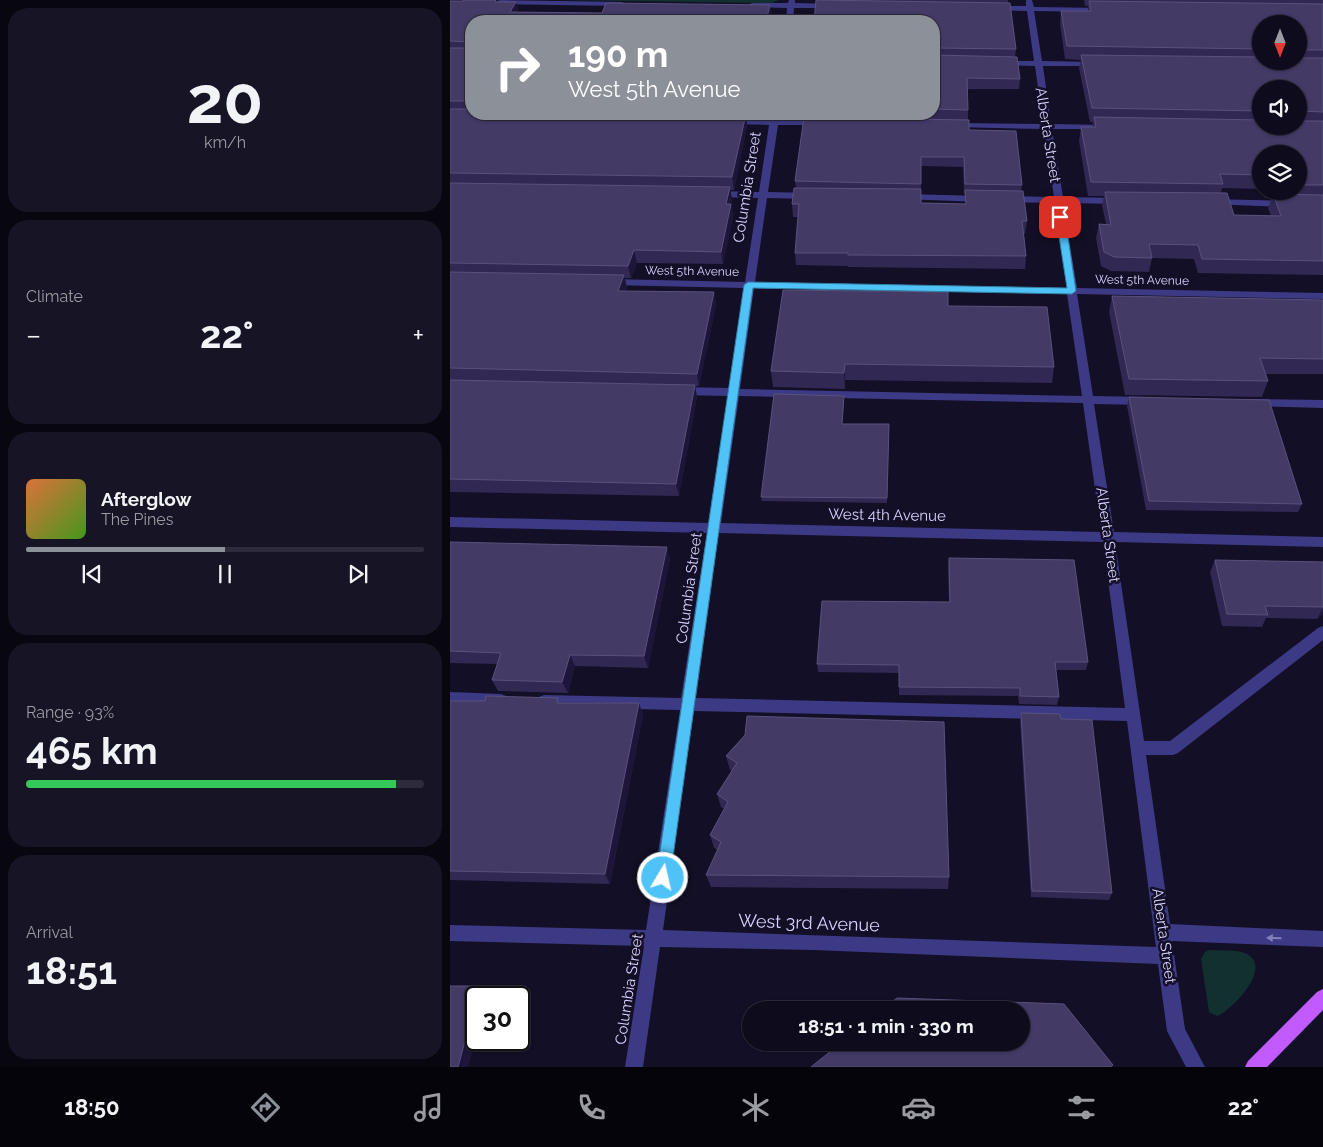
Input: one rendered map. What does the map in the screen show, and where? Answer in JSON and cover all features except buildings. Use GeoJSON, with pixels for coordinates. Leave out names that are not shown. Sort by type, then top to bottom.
{"type":"FeatureCollection","features":[{"type":"Feature","properties":{"kind":"main road"},"geometry":{"type":"LineString","coordinates":[[1254,1067],[1323,998]]}},
{"type":"Feature","properties":{"kind":"street","name":"Alberta Street"},"geometry":{"type":"LineString","coordinates":[[1029,0],[1046,126],[1109,536],[1176,1031],[1196,1067]]}},
{"type":"Feature","properties":{"kind":"street"},"geometry":{"type":"LineString","coordinates":[[489,2],[630,4]]}},
{"type":"Feature","properties":{"kind":"street"},"geometry":{"type":"LineString","coordinates":[[743,5],[791,3],[842,6]]}},
{"type":"Feature","properties":{"kind":"street"},"geometry":{"type":"LineString","coordinates":[[986,8],[1116,10]]}},
{"type":"Feature","properties":{"kind":"street"},"geometry":{"type":"LineString","coordinates":[[994,63],[1106,64]]}},
{"type":"Feature","properties":{"kind":"street"},"geometry":{"type":"LineString","coordinates":[[717,122],[746,120]]}},
{"type":"Feature","properties":{"kind":"street","name":"Columbia Street"},"geometry":{"type":"LineString","coordinates":[[634,1067],[774,120]]}},
{"type":"Feature","properties":{"kind":"street"},"geometry":{"type":"LineString","coordinates":[[794,120],[824,123]]}},
{"type":"Feature","properties":{"kind":"street"},"geometry":{"type":"LineString","coordinates":[[940,125],[1118,127]]}},
{"type":"Feature","properties":{"kind":"street"},"geometry":{"type":"LineString","coordinates":[[704,194],[824,196]]}},
{"type":"Feature","properties":{"kind":"street"},"geometry":{"type":"LineString","coordinates":[[892,197],[1131,201]]}},
{"type":"Feature","properties":{"kind":"street"},"geometry":{"type":"LineString","coordinates":[[1198,202],[1294,204]]}},
{"type":"Feature","properties":{"kind":"street","name":"West 5th Avenue"},"geometry":{"type":"LineString","coordinates":[[595,282],[1323,296]]}},
{"type":"Feature","properties":{"kind":"street"},"geometry":{"type":"LineString","coordinates":[[669,391],[1153,401]]}},
{"type":"Feature","properties":{"kind":"street"},"geometry":{"type":"LineString","coordinates":[[1242,403],[1323,404]]}},
{"type":"Feature","properties":{"kind":"street","name":"West 4th Avenue"},"geometry":{"type":"LineString","coordinates":[[450,522],[1323,542]]}},
{"type":"Feature","properties":{"kind":"street"},"geometry":{"type":"LineString","coordinates":[[1138,748],[1173,748],[1323,632]]}},
{"type":"Feature","properties":{"kind":"street"},"geometry":{"type":"LineString","coordinates":[[450,698],[1134,715]]}},
{"type":"Feature","properties":{"kind":"street"},"geometry":{"type":"LineString","coordinates":[[1163,932],[1323,939]]}},
{"type":"Feature","properties":{"kind":"street","name":"West 3rd Avenue"},"geometry":{"type":"LineString","coordinates":[[450,933],[653,938],[1166,956]]}},
{"type":"Feature","properties":{"kind":"green space"},"geometry":{"type":"Polygon","coordinates":[[[554,0],[779,0],[771,3],[554,0]]]}},
{"type":"Feature","properties":{"kind":"green space"},"geometry":{"type":"Polygon","coordinates":[[[1209,950],[1243,952],[1254,960],[1253,978],[1247,988],[1232,1006],[1217,1016],[1209,1012],[1201,959],[1205,952],[1209,950]]]}},
{"type":"Feature","properties":{"kind":"route"},"geometry":{"type":"LineString","coordinates":[[663,878],[748,285],[1072,291],[1060,217]]}}]}
